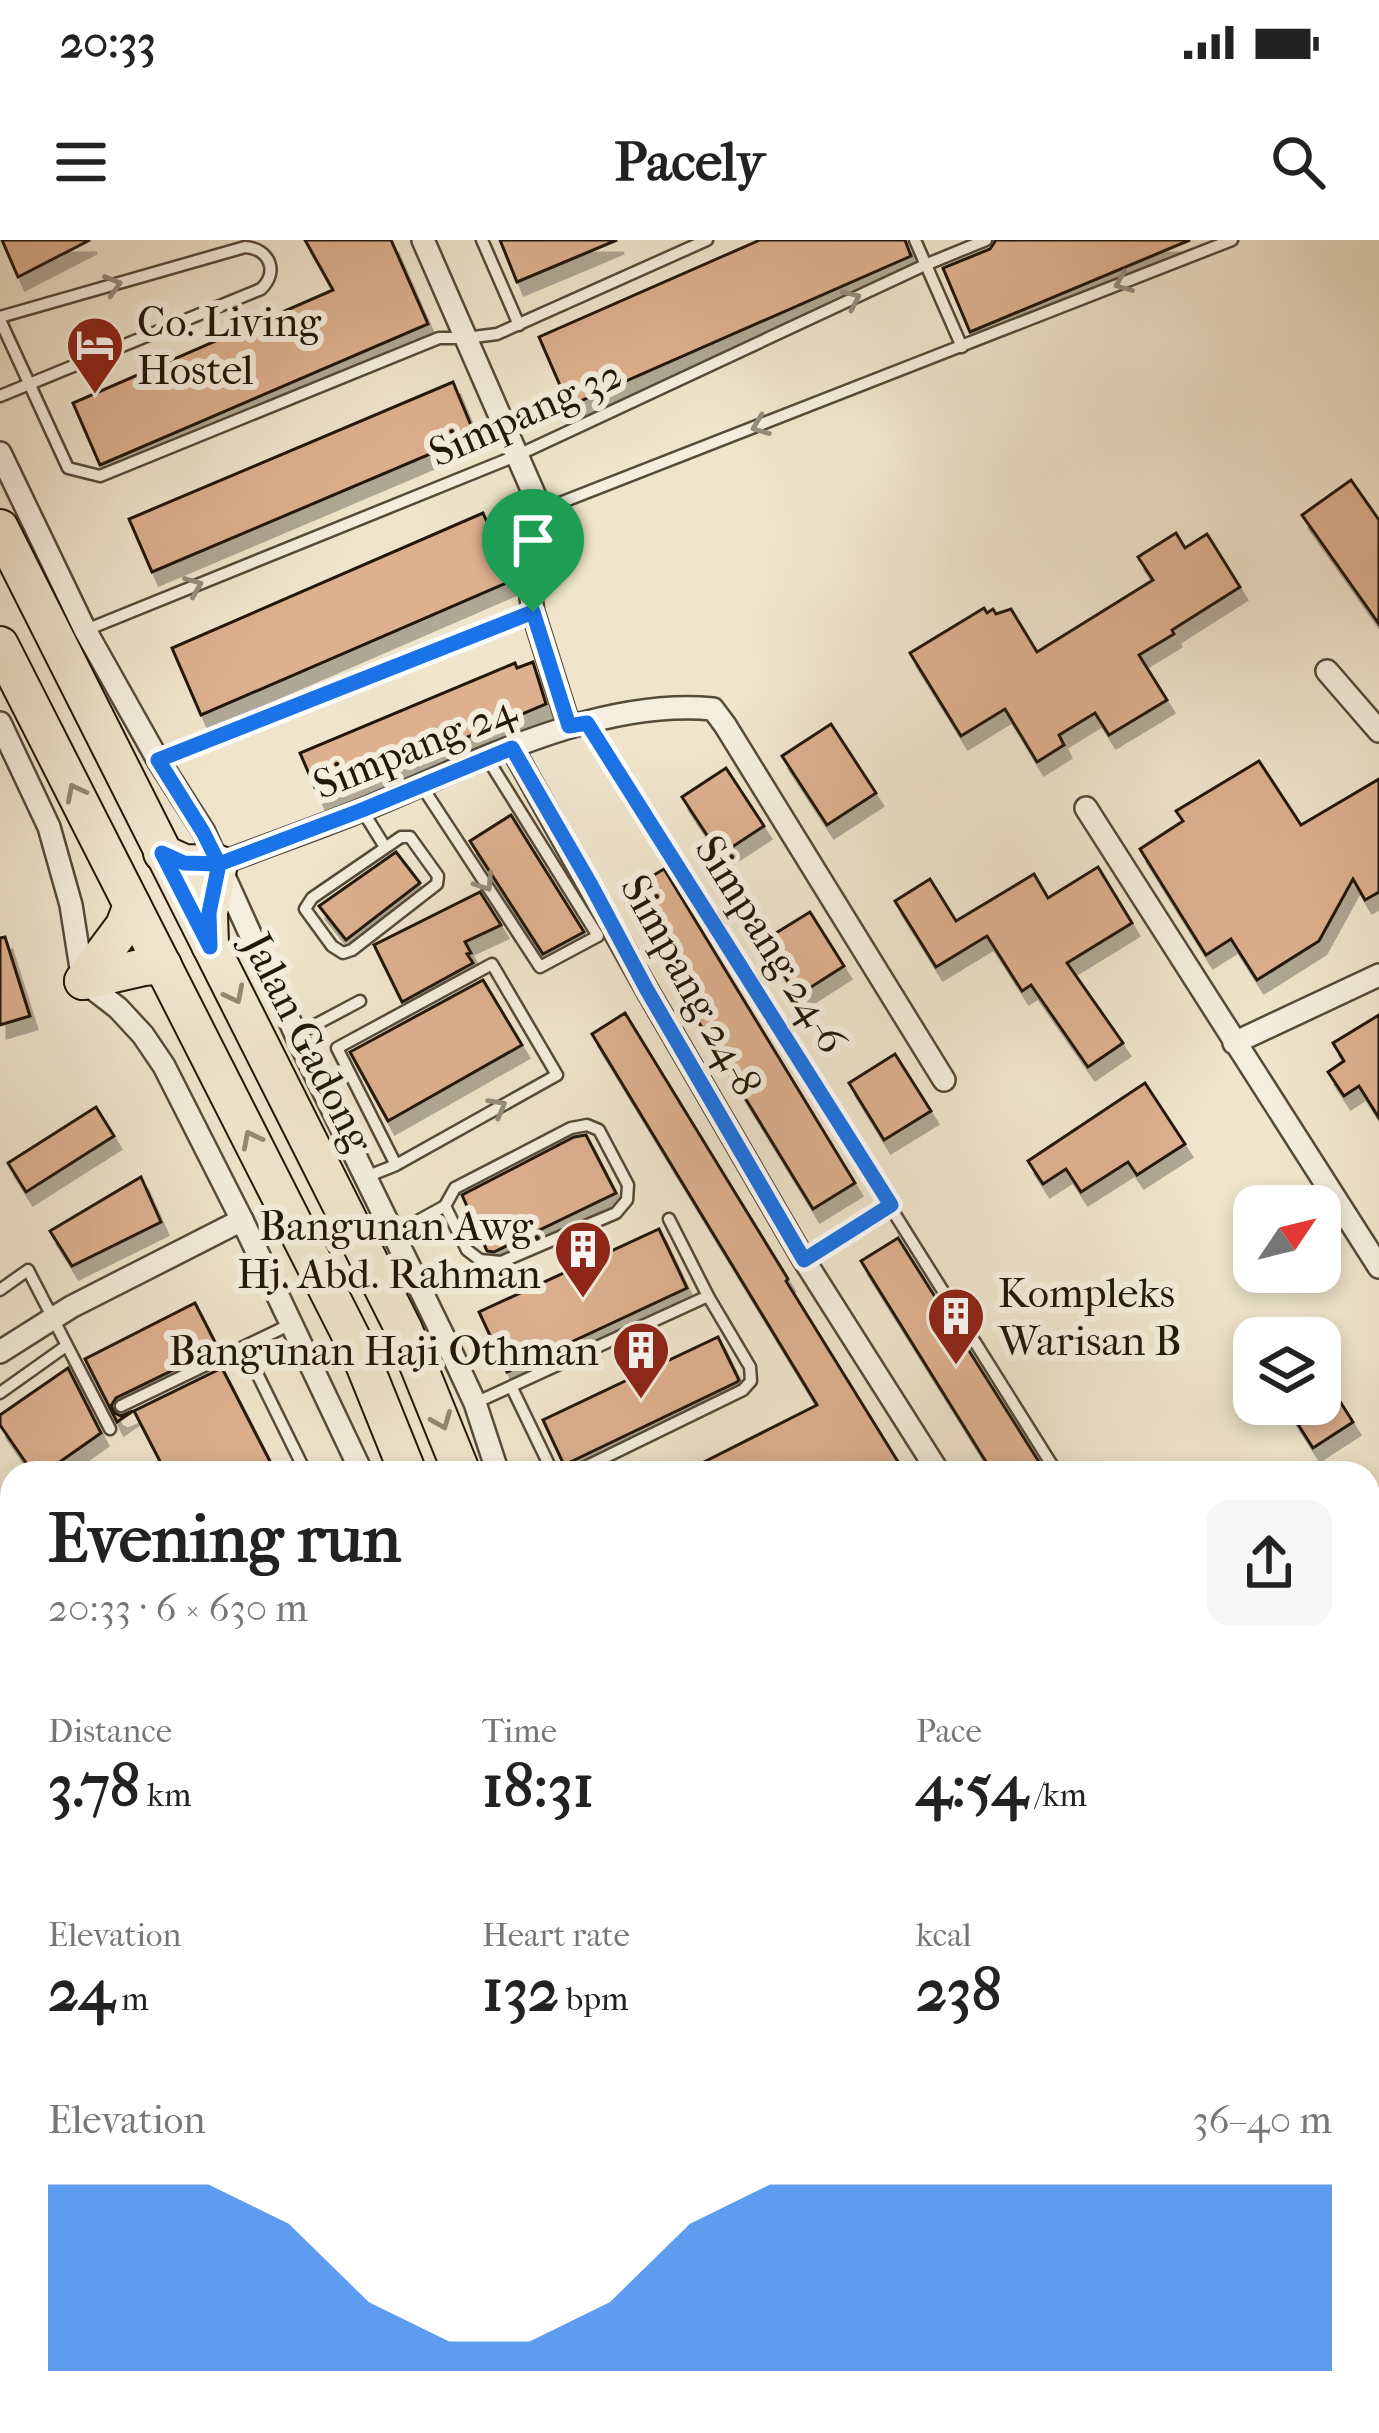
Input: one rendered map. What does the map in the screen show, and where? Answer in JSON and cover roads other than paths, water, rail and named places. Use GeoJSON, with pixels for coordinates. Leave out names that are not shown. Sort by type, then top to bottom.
{"type":"FeatureCollection","features":[{"type":"Feature","properties":{"kind":"main road","name":"Jalan Gadong"},"geometry":{"type":"LineString","coordinates":[[0,528],[404,1330],[457,1461]]}},
{"type":"Feature","properties":{"kind":"main road"},"geometry":{"type":"LineString","coordinates":[[0,645],[360,1354],[403,1461]]}},
{"type":"Feature","properties":{"kind":"main road"},"geometry":{"type":"LineString","coordinates":[[162,853],[184,863],[219,864],[209,913],[210,947]]}},
{"type":"Feature","properties":{"kind":"main road"},"geometry":{"type":"LineString","coordinates":[[83,981],[124,926],[132,904]]}},
{"type":"Feature","properties":{"kind":"main road"},"geometry":{"type":"LineString","coordinates":[[83,981],[163,965]]}},
{"type":"Feature","properties":{"kind":"street"},"geometry":{"type":"LineString","coordinates":[[423,240],[541,510],[525,554],[533,612],[578,725]]}},
{"type":"Feature","properties":{"kind":"street"},"geometry":{"type":"LineString","coordinates":[[0,453],[86,630],[219,864],[296,1035],[475,1403],[494,1461]]}},
{"type":"Feature","properties":{"kind":"street"},"geometry":{"type":"LineString","coordinates":[[1327,671],[1379,731]]}},
{"type":"Feature","properties":{"kind":"street","name":"Simpang 24"},"geometry":{"type":"LineString","coordinates":[[219,864],[578,725],[688,707],[713,709],[944,1080]]}},
{"type":"Feature","properties":{"kind":"street"},"geometry":{"type":"LineString","coordinates":[[0,723],[8,761],[49,827],[71,905],[83,981],[118,1008],[164,1066],[356,1461]]}},
{"type":"Feature","properties":{"kind":"street","name":"Simpang 24-8"},"geometry":{"type":"LineString","coordinates":[[512,748],[804,1260]]}},
{"type":"Feature","properties":{"kind":"street"},"geometry":{"type":"LineString","coordinates":[[1086,808],[1379,1267]]}},
{"type":"Feature","properties":{"kind":"street"},"geometry":{"type":"LineString","coordinates":[[1234,1043],[1379,975]]}},
{"type":"Feature","properties":{"kind":"street"},"geometry":{"type":"LineString","coordinates":[[0,1352],[52,1318],[242,1220]]}},
{"type":"Feature","properties":{"kind":"street"},"geometry":{"type":"LineString","coordinates":[[804,1260],[931,1461]]}},
{"type":"Feature","properties":{"kind":"lane"},"geometry":{"type":"LineString","coordinates":[[482,240],[519,325]]}},
{"type":"Feature","properties":{"kind":"lane"},"geometry":{"type":"LineString","coordinates":[[0,396],[30,383],[261,289],[270,277],[270,262],[260,250],[245,247],[0,318],[30,383],[68,468],[100,476],[439,338],[497,334],[707,240]]}},
{"type":"Feature","properties":{"kind":"lane"},"geometry":{"type":"LineString","coordinates":[[915,240],[962,347]]}},
{"type":"Feature","properties":{"kind":"lane","name":"Simpang 32"},"geometry":{"type":"LineString","coordinates":[[86,630],[518,455],[986,240]]}},
{"type":"Feature","properties":{"kind":"lane"},"geometry":{"type":"LineString","coordinates":[[541,510],[1232,240]]}},
{"type":"Feature","properties":{"kind":"lane"},"geometry":{"type":"LineString","coordinates":[[158,760],[533,612]]}},
{"type":"Feature","properties":{"kind":"lane","name":"Simpang 24-6"},"geometry":{"type":"LineString","coordinates":[[578,725],[891,1205],[1050,1461]]}},
{"type":"Feature","properties":{"kind":"lane"},"geometry":{"type":"LineString","coordinates":[[421,785],[540,968],[598,936],[487,758]]}},
{"type":"Feature","properties":{"kind":"lane"},"geometry":{"type":"LineString","coordinates":[[362,810],[385,847]]}},
{"type":"Feature","properties":{"kind":"lane"},"geometry":{"type":"LineString","coordinates":[[410,837],[438,876],[437,884],[343,953],[332,946],[305,909],[312,898],[385,847],[410,837]]}},
{"type":"Feature","properties":{"kind":"lane"},"geometry":{"type":"LineString","coordinates":[[366,1177],[396,1165],[557,1075],[492,964],[337,1048],[396,1165]]}},
{"type":"Feature","properties":{"kind":"lane"},"geometry":{"type":"LineString","coordinates":[[296,1035],[360,1001]]}},
{"type":"Feature","properties":{"kind":"lane"},"geometry":{"type":"LineString","coordinates":[[394,1234],[445,1206],[455,1188],[571,1128],[586,1125],[599,1130],[628,1185],[627,1200],[616,1214],[501,1262],[480,1260],[466,1250],[445,1206]]}},
{"type":"Feature","properties":{"kind":"lane"},"geometry":{"type":"LineString","coordinates":[[804,1260],[891,1205]]}},
{"type":"Feature","properties":{"kind":"lane"},"geometry":{"type":"LineString","coordinates":[[598,1461],[743,1390],[751,1381],[750,1367],[669,1219]]}},
{"type":"Feature","properties":{"kind":"lane"},"geometry":{"type":"LineString","coordinates":[[0,1290],[28,1270],[110,1429]]}},
{"type":"Feature","properties":{"kind":"lane"},"geometry":{"type":"LineString","coordinates":[[475,1403],[708,1296]]}},
{"type":"Feature","properties":{"kind":"lane"},"geometry":{"type":"LineString","coordinates":[[121,1406],[292,1324]]}},
{"type":"Feature","properties":{"kind":"lane"},"geometry":{"type":"LineString","coordinates":[[0,1393],[66,1346]]}},
{"type":"Feature","properties":{"kind":"lane"},"geometry":{"type":"LineString","coordinates":[[244,1347],[301,1461]]}},
{"type":"Feature","properties":{"kind":"lane"},"geometry":{"type":"LineString","coordinates":[[512,1388],[547,1461]]}},
{"type":"Feature","properties":{"kind":"place","name":"Co. Living Hostel"},"geometry":{"type":"Point","coordinates":[95,396]}},
{"type":"Feature","properties":{"kind":"place","name":"Bangunan Awg. Hj. Abd. Rahman"},"geometry":{"type":"Point","coordinates":[583,1300]}},
{"type":"Feature","properties":{"kind":"place","name":"Kompleks Warisan B"},"geometry":{"type":"Point","coordinates":[956,1367]}},
{"type":"Feature","properties":{"kind":"place","name":"Bangunan Haji Othman"},"geometry":{"type":"Point","coordinates":[641,1401]}}]}
